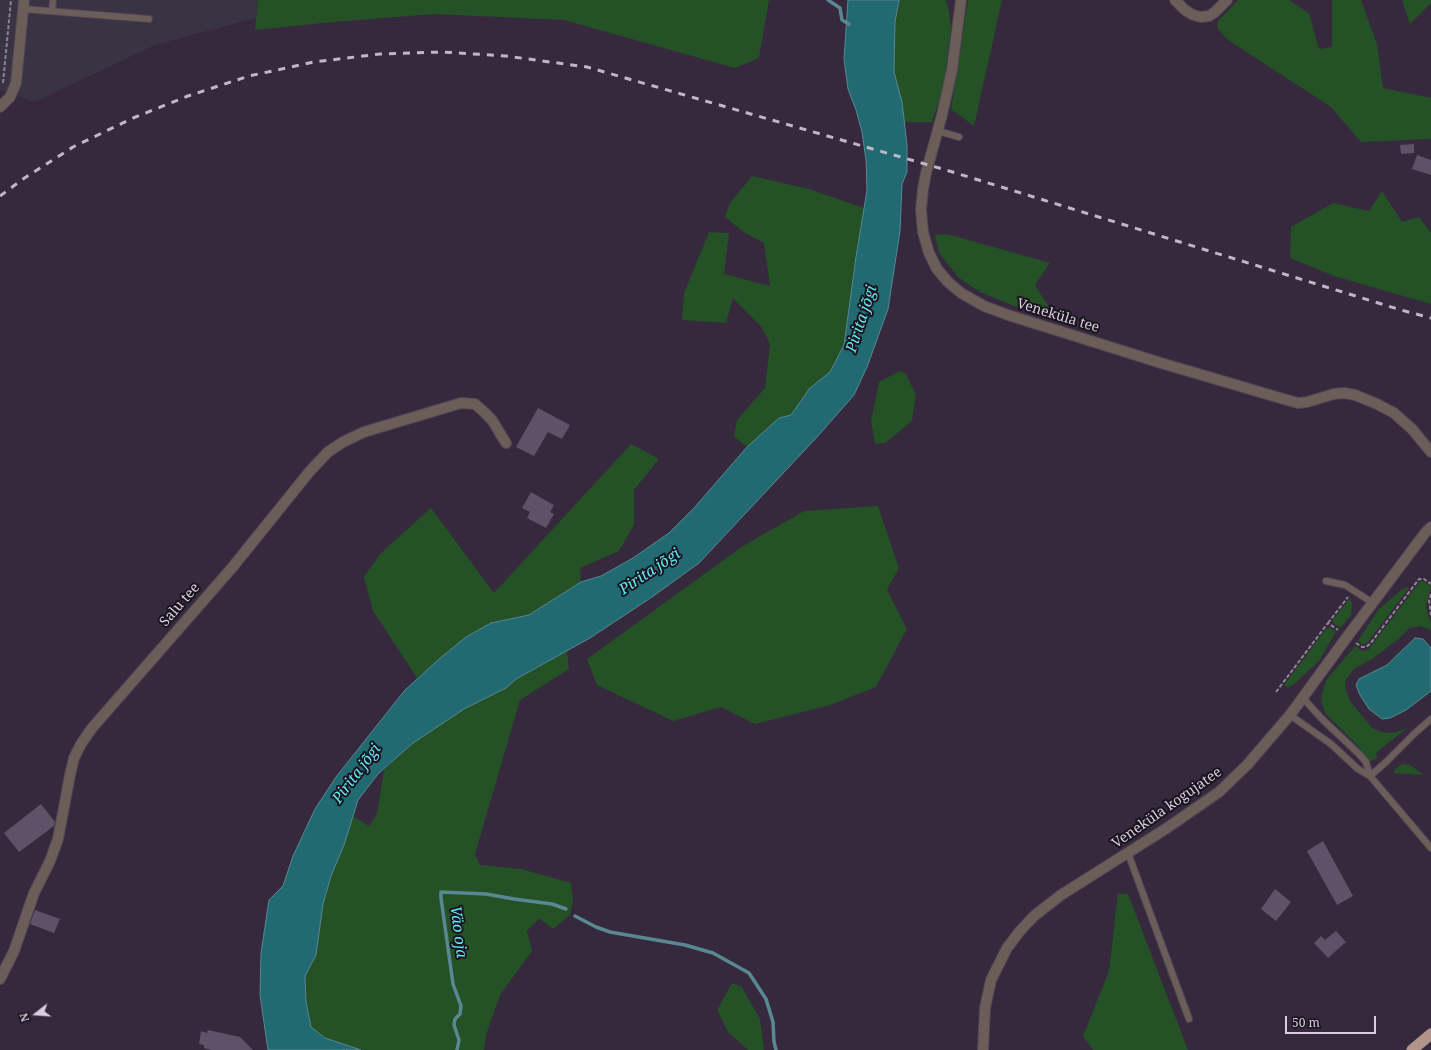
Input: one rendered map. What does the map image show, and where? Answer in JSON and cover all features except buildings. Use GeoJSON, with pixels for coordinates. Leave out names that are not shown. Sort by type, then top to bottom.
{"type":"FeatureCollection","features":[{"type":"Feature","properties":{"kind":"highway"},"geometry":{"type":"LineString","coordinates":[[1412,1050],[1431,1034]]}},
{"type":"Feature","properties":{"kind":"street","name":"Veneküla tee"},"geometry":{"type":"LineString","coordinates":[[961,0],[952,70],[938,131],[926,173],[921,210],[929,253],[937,269],[948,282],[961,293],[984,306],[1008,316],[1287,400],[1298,403],[1307,402],[1334,394],[1344,393],[1355,395],[1394,413],[1412,429],[1431,452]]}},
{"type":"Feature","properties":{"kind":"street"},"geometry":{"type":"LineString","coordinates":[[1175,0],[1185,10],[1193,15],[1201,17],[1209,16],[1227,0]]}},
{"type":"Feature","properties":{"kind":"street"},"geometry":{"type":"LineString","coordinates":[[0,107],[10,97],[16,83],[24,4]]}},
{"type":"Feature","properties":{"kind":"street","name":"Salu tee"},"geometry":{"type":"LineString","coordinates":[[0,980],[14,952],[34,893],[50,861],[58,839],[70,774],[74,758],[81,744],[92,728],[231,569],[310,471],[328,452],[343,442],[364,432],[461,403],[475,404],[482,410],[492,420],[506,444]]}},
{"type":"Feature","properties":{"kind":"street","name":"Veneküla kogujatee"},"geometry":{"type":"LineString","coordinates":[[983,1050],[985,1008],[991,980],[1007,948],[1020,931],[1034,916],[1061,895],[1128,854],[1219,792],[1248,765],[1290,715],[1431,527]]}},
{"type":"Feature","properties":{"kind":"lane"},"geometry":{"type":"LineString","coordinates":[[52,11],[53,0]]}},
{"type":"Feature","properties":{"kind":"lane"},"geometry":{"type":"LineString","coordinates":[[24,4],[52,11],[149,19]]}},
{"type":"Feature","properties":{"kind":"lane"},"geometry":{"type":"LineString","coordinates":[[938,131],[959,137]]}},
{"type":"Feature","properties":{"kind":"lane"},"geometry":{"type":"LineString","coordinates":[[1326,581],[1345,585],[1373,603]]}},
{"type":"Feature","properties":{"kind":"lane"},"geometry":{"type":"LineString","coordinates":[[1302,697],[1366,762],[1370,776]]}},
{"type":"Feature","properties":{"kind":"lane"},"geometry":{"type":"LineString","coordinates":[[1290,715],[1322,737],[1358,769],[1370,776],[1431,848]]}},
{"type":"Feature","properties":{"kind":"lane"},"geometry":{"type":"LineString","coordinates":[[1370,776],[1431,719]]}},
{"type":"Feature","properties":{"kind":"lane"},"geometry":{"type":"LineString","coordinates":[[1128,854],[1189,1019]]}},
{"type":"Feature","properties":{"kind":"path"},"geometry":{"type":"LineString","coordinates":[[3,84],[11,0]]}},
{"type":"Feature","properties":{"kind":"path"},"geometry":{"type":"LineString","coordinates":[[1328,623],[1353,590]]}},
{"type":"Feature","properties":{"kind":"path"},"geometry":{"type":"LineString","coordinates":[[1431,594],[1429,600],[1431,616]]}},
{"type":"Feature","properties":{"kind":"shaded area"},"geometry":{"type":"Polygon","coordinates":[[[0,0],[258,0],[256,18],[155,45],[35,102],[0,90],[0,0]]]}},
{"type":"Feature","properties":{"kind":"shaded area"},"geometry":{"type":"Polygon","coordinates":[[[258,0],[769,0],[759,58],[735,68],[564,20],[434,14],[255,30],[258,0]]]}},
{"type":"Feature","properties":{"kind":"shaded area"},"geometry":{"type":"Polygon","coordinates":[[[899,0],[946,0],[949,11],[951,28],[945,77],[940,99],[932,122],[904,122],[902,102],[894,72],[895,22],[899,0]]]}},
{"type":"Feature","properties":{"kind":"shaded area"},"geometry":{"type":"Polygon","coordinates":[[[968,0],[1002,0],[974,126],[951,109],[968,0]]]}},
{"type":"Feature","properties":{"kind":"shaded area"},"geometry":{"type":"Polygon","coordinates":[[[1238,0],[1289,0],[1309,13],[1319,49],[1332,47],[1332,0],[1361,0],[1377,44],[1383,88],[1431,98],[1431,139],[1361,142],[1331,107],[1228,40],[1218,29],[1217,22],[1238,0]]]}},
{"type":"Feature","properties":{"kind":"shaded area"},"geometry":{"type":"Polygon","coordinates":[[[1402,0],[1431,0],[1431,3],[1410,24],[1402,0]]]}},
{"type":"Feature","properties":{"kind":"shaded area"},"geometry":{"type":"Polygon","coordinates":[[[752,176],[809,189],[864,208],[844,345],[830,372],[810,388],[791,415],[779,418],[747,447],[734,436],[737,420],[765,388],[770,344],[761,326],[733,298],[726,323],[682,320],[684,293],[709,232],[729,233],[724,274],[770,286],[764,243],[745,233],[725,217],[730,203],[752,176]]]}},
{"type":"Feature","properties":{"kind":"shaded area"},"geometry":{"type":"Polygon","coordinates":[[[1382,191],[1402,222],[1419,217],[1431,233],[1431,304],[1334,276],[1290,258],[1291,227],[1333,203],[1369,211],[1382,191]]]}},
{"type":"Feature","properties":{"kind":"shaded area"},"geometry":{"type":"Polygon","coordinates":[[[947,234],[1050,263],[1035,285],[1058,321],[1019,308],[980,292],[959,278],[939,253],[935,235],[947,234]]]}},
{"type":"Feature","properties":{"kind":"shaded area"},"geometry":{"type":"Polygon","coordinates":[[[900,371],[906,374],[916,395],[912,421],[885,443],[875,444],[871,421],[879,382],[900,371]]]}},
{"type":"Feature","properties":{"kind":"shaded area"},"geometry":{"type":"Polygon","coordinates":[[[631,444],[659,459],[634,490],[634,525],[619,551],[580,568],[581,582],[529,615],[513,619],[466,637],[417,678],[373,611],[364,577],[381,553],[431,508],[494,593],[631,444]]]}},
{"type":"Feature","properties":{"kind":"shaded area"},"geometry":{"type":"Polygon","coordinates":[[[878,506],[899,568],[887,590],[907,629],[876,687],[830,705],[755,724],[721,707],[673,721],[597,685],[587,659],[743,546],[804,511],[878,506]]]}},
{"type":"Feature","properties":{"kind":"shaded area"},"geometry":{"type":"Polygon","coordinates":[[[1421,580],[1431,586],[1426,606],[1431,622],[1431,630],[1420,626],[1410,628],[1396,641],[1372,659],[1354,669],[1345,681],[1350,701],[1372,728],[1381,732],[1393,733],[1407,728],[1377,752],[1376,755],[1378,758],[1370,761],[1358,746],[1325,713],[1321,701],[1323,690],[1327,679],[1355,646],[1363,651],[1368,650],[1421,580]]]}},
{"type":"Feature","properties":{"kind":"shaded area"},"geometry":{"type":"Polygon","coordinates":[[[1407,587],[1409,588],[1367,643],[1362,644],[1358,641],[1378,610],[1400,591],[1407,587]]]}},
{"type":"Feature","properties":{"kind":"shaded area"},"geometry":{"type":"Polygon","coordinates":[[[1350,598],[1352,604],[1351,615],[1340,628],[1333,623],[1333,620],[1350,598]]]}},
{"type":"Feature","properties":{"kind":"shaded area"},"geometry":{"type":"Polygon","coordinates":[[[1329,628],[1336,632],[1319,661],[1288,688],[1284,685],[1326,629],[1329,628]]]}},
{"type":"Feature","properties":{"kind":"shaded area"},"geometry":{"type":"Polygon","coordinates":[[[567,651],[569,669],[520,700],[475,854],[480,865],[521,869],[571,883],[573,900],[570,915],[553,929],[539,918],[527,931],[532,951],[500,995],[486,1035],[484,1050],[361,1050],[325,1038],[311,1027],[306,1002],[305,976],[316,955],[323,904],[331,876],[344,845],[353,816],[369,826],[377,814],[384,770],[413,743],[464,709],[506,688],[516,679],[567,651]]]}},
{"type":"Feature","properties":{"kind":"shaded area"},"geometry":{"type":"Polygon","coordinates":[[[1402,764],[1410,765],[1424,775],[1394,773],[1395,769],[1402,764]]]}},
{"type":"Feature","properties":{"kind":"shaded area"},"geometry":{"type":"Polygon","coordinates":[[[1118,893],[1128,894],[1188,1050],[1093,1050],[1083,1036],[1109,971],[1118,893]]]}},
{"type":"Feature","properties":{"kind":"shaded area"},"geometry":{"type":"Polygon","coordinates":[[[732,983],[742,987],[760,1019],[764,1050],[748,1050],[728,1032],[717,1010],[732,983]]]}},
{"type":"Feature","properties":{"kind":"water","name":"Pirita jõgi"},"geometry":{"type":"Polygon","coordinates":[[[848,0],[899,0],[895,22],[894,72],[902,102],[907,145],[907,172],[902,184],[900,231],[888,309],[867,367],[854,395],[817,437],[699,563],[652,597],[590,638],[516,679],[506,688],[464,709],[413,743],[378,774],[358,800],[344,845],[331,876],[323,904],[316,955],[305,976],[306,1002],[311,1027],[325,1038],[361,1050],[268,1050],[260,995],[261,953],[269,900],[283,886],[293,856],[315,809],[336,777],[405,690],[466,637],[491,623],[529,615],[581,582],[601,576],[633,558],[669,533],[694,508],[747,447],[779,418],[791,415],[810,388],[830,372],[844,345],[867,190],[866,160],[862,132],[848,89],[844,59],[848,0]]]}},
{"type":"Feature","properties":{"kind":"water"},"geometry":{"type":"Polygon","coordinates":[[[1415,638],[1423,639],[1431,648],[1431,691],[1406,710],[1390,718],[1382,719],[1369,709],[1360,695],[1356,685],[1359,679],[1387,665],[1415,638]]]}},
{"type":"Feature","properties":{"kind":"waterway"},"geometry":{"type":"LineString","coordinates":[[828,0],[840,8],[842,20],[849,24]]}},
{"type":"Feature","properties":{"kind":"waterway","name":"Väo oja"},"geometry":{"type":"LineString","coordinates":[[457,1050],[459,1040],[454,1025],[455,1019],[460,1014],[461,1006],[453,984],[441,892],[486,894],[552,904],[566,909]]}},
{"type":"Feature","properties":{"kind":"waterway","name":"Väo oja"},"geometry":{"type":"LineString","coordinates":[[575,916],[596,927],[610,932],[685,945],[713,953],[749,973],[766,999],[773,1022],[776,1050]]}},
{"type":"Feature","properties":{"kind":"railway"},"geometry":{"type":"LineString","coordinates":[[0,196],[23,179],[73,147],[133,118],[188,96],[249,76],[314,62],[380,54],[442,52],[506,56],[587,67],[946,170],[1431,318]]}}]}
